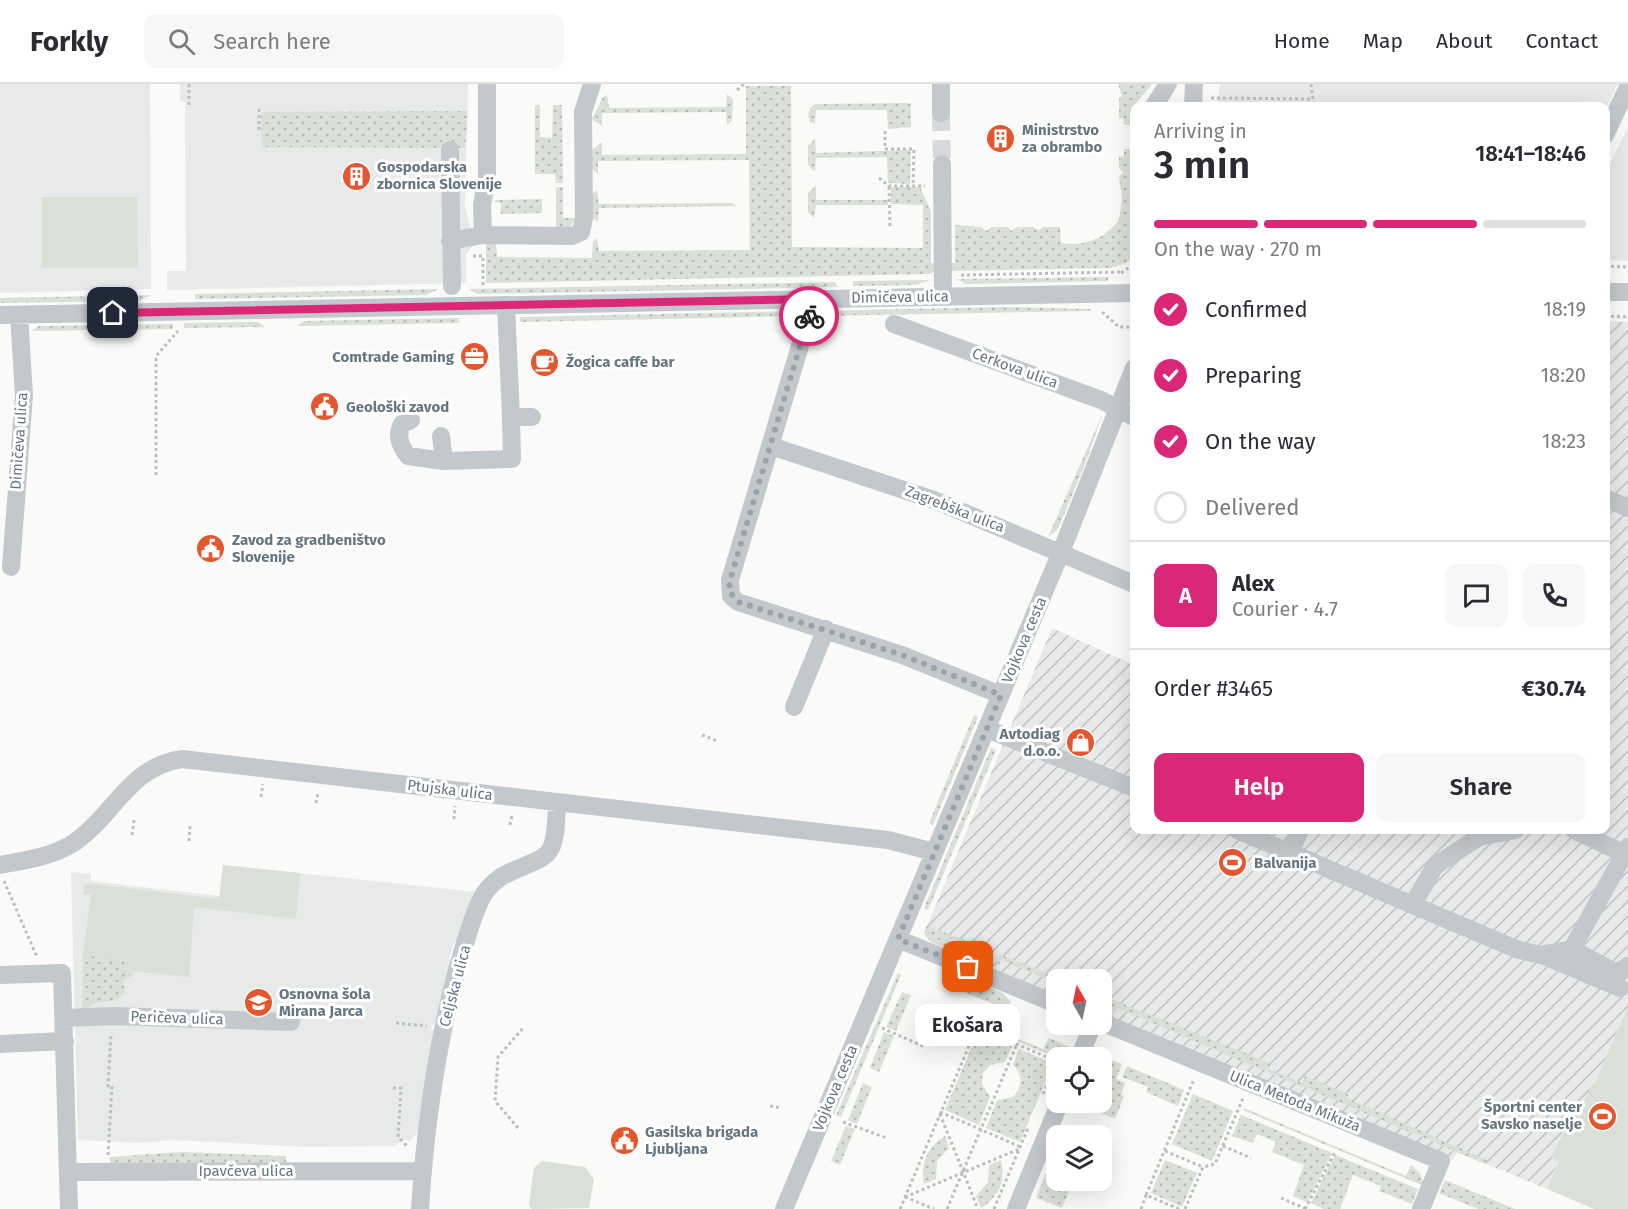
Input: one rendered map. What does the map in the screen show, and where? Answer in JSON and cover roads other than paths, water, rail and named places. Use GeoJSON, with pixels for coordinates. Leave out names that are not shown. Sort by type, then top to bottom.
{"type":"FeatureCollection","features":[{"type":"Feature","properties":{"kind":"street"},"geometry":{"type":"LineString","coordinates":[[483,235],[483,205],[487,178],[488,84]]}},
{"type":"Feature","properties":{"kind":"street"},"geometry":{"type":"LineString","coordinates":[[451,249],[483,235],[568,236],[581,232],[584,218],[583,112],[592,84]]}},
{"type":"Feature","properties":{"kind":"street"},"geometry":{"type":"LineString","coordinates":[[941,84],[941,113]]}},
{"type":"Feature","properties":{"kind":"street"},"geometry":{"type":"LineString","coordinates":[[1157,102],[1168,84]]}},
{"type":"Feature","properties":{"kind":"street"},"geometry":{"type":"LineString","coordinates":[[1610,125],[1628,87]]}},
{"type":"Feature","properties":{"kind":"street"},"geometry":{"type":"LineString","coordinates":[[450,150],[452,286]]}},
{"type":"Feature","properties":{"kind":"street"},"geometry":{"type":"LineString","coordinates":[[942,164],[943,297]]}},
{"type":"Feature","properties":{"kind":"street"},"geometry":{"type":"LineString","coordinates":[[1610,292],[1628,292]]}},
{"type":"Feature","properties":{"kind":"street","name":"Dimičeva ulica"},"geometry":{"type":"LineString","coordinates":[[0,315],[1130,293]]}},
{"type":"Feature","properties":{"kind":"street"},"geometry":{"type":"LineString","coordinates":[[814,299],[730,580],[731,596],[738,602],[902,655],[1001,695]]}},
{"type":"Feature","properties":{"kind":"street"},"geometry":{"type":"LineString","coordinates":[[411,420],[402,424],[399,430],[399,440],[408,456],[418,460],[512,459],[506,305]]}},
{"type":"Feature","properties":{"kind":"street","name":"Dimičeva ulica"},"geometry":{"type":"LineString","coordinates":[[11,567],[24,395],[19,315]]}},
{"type":"Feature","properties":{"kind":"street","name":"Cerkova ulica"},"geometry":{"type":"LineString","coordinates":[[894,324],[1101,400],[1127,413]]}},
{"type":"Feature","properties":{"kind":"street","name":"Vojkova cesta"},"geometry":{"type":"LineString","coordinates":[[784,1209],[1001,695],[1069,556],[1127,413],[1130,394]]}},
{"type":"Feature","properties":{"kind":"street"},"geometry":{"type":"LineString","coordinates":[[511,417],[532,417]]}},
{"type":"Feature","properties":{"kind":"street"},"geometry":{"type":"LineString","coordinates":[[441,436],[444,461]]}},
{"type":"Feature","properties":{"kind":"street","name":"Zagrebška ulica"},"geometry":{"type":"LineString","coordinates":[[771,446],[934,500],[1130,582]]}},
{"type":"Feature","properties":{"kind":"street"},"geometry":{"type":"LineString","coordinates":[[1610,500],[1628,508]]}},
{"type":"Feature","properties":{"kind":"street"},"geometry":{"type":"LineString","coordinates":[[794,707],[826,629]]}},
{"type":"Feature","properties":{"kind":"street"},"geometry":{"type":"LineString","coordinates":[[987,729],[1130,786]]}},
{"type":"Feature","properties":{"kind":"street","name":"Ptujska ulica"},"geometry":{"type":"LineString","coordinates":[[0,865],[43,857],[73,843],[92,829],[143,773],[160,764],[182,759],[888,840],[934,852]]}},
{"type":"Feature","properties":{"kind":"street","name":"Celjska ulica"},"geometry":{"type":"LineString","coordinates":[[420,1209],[431,1091],[443,1028],[462,952],[483,894],[506,873],[540,859],[548,853],[552,845],[557,802]]}},
{"type":"Feature","properties":{"kind":"street"},"geometry":{"type":"LineString","coordinates":[[1247,834],[1516,949],[1540,955],[1620,988]]}},
{"type":"Feature","properties":{"kind":"street"},"geometry":{"type":"LineString","coordinates":[[1291,851],[1298,834]]}},
{"type":"Feature","properties":{"kind":"street"},"geometry":{"type":"LineString","coordinates":[[1413,904],[1435,866],[1479,837],[1495,834]]}},
{"type":"Feature","properties":{"kind":"street"},"geometry":{"type":"LineString","coordinates":[[1572,949],[1627,850],[1585,834]]}},
{"type":"Feature","properties":{"kind":"street"},"geometry":{"type":"LineString","coordinates":[[898,939],[1046,1000]]}},
{"type":"Feature","properties":{"kind":"street"},"geometry":{"type":"LineString","coordinates":[[1540,955],[1572,949],[1616,973],[1628,966]]}},
{"type":"Feature","properties":{"kind":"street"},"geometry":{"type":"LineString","coordinates":[[0,975],[62,973],[69,1209]]}},
{"type":"Feature","properties":{"kind":"street","name":"Peričeva ulica"},"geometry":{"type":"LineString","coordinates":[[64,1018],[113,1016],[291,1022]]}},
{"type":"Feature","properties":{"kind":"street","name":"Ulica Metoda Mikuža"},"geometry":{"type":"LineString","coordinates":[[1112,1027],[1441,1161],[1421,1209]]}},
{"type":"Feature","properties":{"kind":"street"},"geometry":{"type":"LineString","coordinates":[[0,1044],[65,1041]]}},
{"type":"Feature","properties":{"kind":"street"},"geometry":{"type":"LineString","coordinates":[[1016,1209],[1055,1113]]}},
{"type":"Feature","properties":{"kind":"street","name":"Ipavčeva ulica"},"geometry":{"type":"LineString","coordinates":[[69,1172],[422,1171]]}},
{"type":"Feature","properties":{"kind":"tunnel"},"geometry":{"type":"LineString","coordinates":[[941,113],[942,164]]}},
{"type":"Feature","properties":{"kind":"place","name":"Ministrstvo za obrambo"},"geometry":{"type":"Point","coordinates":[1001,139]}},
{"type":"Feature","properties":{"kind":"place","name":"Gospodarska zbornica Slovenije"},"geometry":{"type":"Point","coordinates":[356,176]}},
{"type":"Feature","properties":{"kind":"place","name":"Comtrade Gaming"},"geometry":{"type":"Point","coordinates":[475,357]}},
{"type":"Feature","properties":{"kind":"place","name":"Žogica caffe bar"},"geometry":{"type":"Point","coordinates":[545,362]}},
{"type":"Feature","properties":{"kind":"place","name":"Geološki zavod"},"geometry":{"type":"Point","coordinates":[325,407]}},
{"type":"Feature","properties":{"kind":"place","name":"Zavod za gradbeništvo Slovenije"},"geometry":{"type":"Point","coordinates":[211,549]}},
{"type":"Feature","properties":{"kind":"place","name":"Avtodiag d.o.o."},"geometry":{"type":"Point","coordinates":[1081,743]}},
{"type":"Feature","properties":{"kind":"place","name":"Balvanija"},"geometry":{"type":"Point","coordinates":[1233,863]}},
{"type":"Feature","properties":{"kind":"place","name":"Ekošara"},"geometry":{"type":"Point","coordinates":[968,967]}},
{"type":"Feature","properties":{"kind":"place","name":"Osnovna šola Mirana Jarca"},"geometry":{"type":"Point","coordinates":[258,1003]}},
{"type":"Feature","properties":{"kind":"place","name":"Športni center Savsko naselje"},"geometry":{"type":"Point","coordinates":[1603,1116]}},
{"type":"Feature","properties":{"kind":"place","name":"Gasilska brigada Ljubljana"},"geometry":{"type":"Point","coordinates":[624,1141]}}]}
